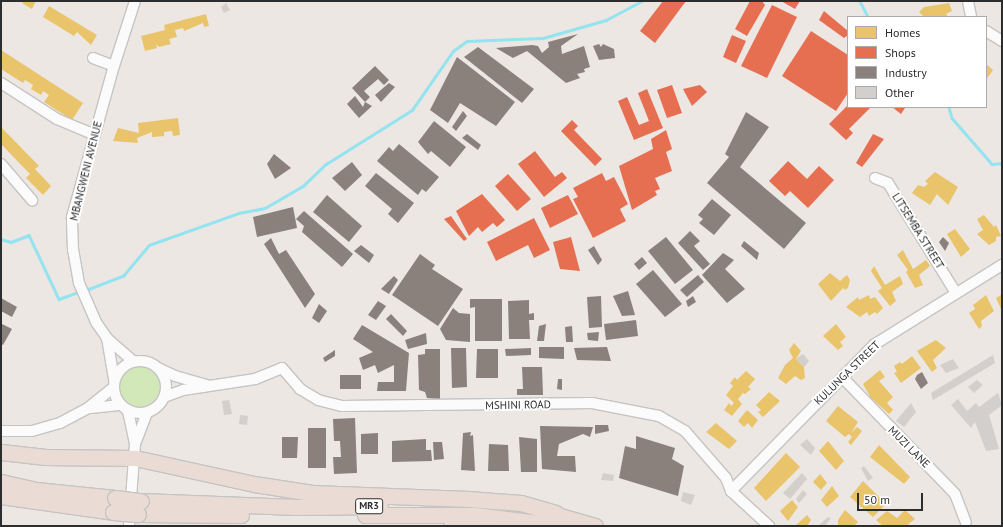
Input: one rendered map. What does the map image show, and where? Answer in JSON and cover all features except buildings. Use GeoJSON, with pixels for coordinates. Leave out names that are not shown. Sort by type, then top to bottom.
{"type":"FeatureCollection","features":[{"type":"Feature","properties":{"kind":"highway"},"geometry":{"type":"LineString","coordinates":[[1,452],[46,457],[135,451],[254,484],[312,493],[477,499],[521,503],[559,520]]}},
{"type":"Feature","properties":{"kind":"highway","name":"MR3"},"geometry":{"type":"LineString","coordinates":[[1,482],[114,505],[136,514],[296,506],[464,505],[595,526]]}},
{"type":"Feature","properties":{"kind":"highway","name":"MR3"},"geometry":{"type":"LineString","coordinates":[[1,496],[114,505]]}},
{"type":"Feature","properties":{"kind":"highway"},"geometry":{"type":"LineString","coordinates":[[451,526],[480,526]]}},
{"type":"Feature","properties":{"kind":"street","name":"MBANGWENI AVENUE"},"geometry":{"type":"LineString","coordinates":[[134,361],[107,338],[96,322],[79,283],[73,250],[72,217],[114,66],[135,1]]}},
{"type":"Feature","properties":{"kind":"street"},"geometry":{"type":"LineString","coordinates":[[968,1],[971,16]]}},
{"type":"Feature","properties":{"kind":"street"},"geometry":{"type":"LineString","coordinates":[[987,32],[1002,41]]}},
{"type":"Feature","properties":{"kind":"street"},"geometry":{"type":"LineString","coordinates":[[93,58],[114,66]]}},
{"type":"Feature","properties":{"kind":"street"},"geometry":{"type":"LineString","coordinates":[[1,83],[57,119],[95,135]]}},
{"type":"Feature","properties":{"kind":"street"},"geometry":{"type":"LineString","coordinates":[[1,164],[32,200]]}},
{"type":"Feature","properties":{"kind":"street","name":"LITSEMBA STREET"},"geometry":{"type":"LineString","coordinates":[[875,178],[888,183],[956,293]]}},
{"type":"Feature","properties":{"kind":"street","name":"KULUNGA STREET"},"geometry":{"type":"LineString","coordinates":[[731,491],[776,443],[843,378],[875,344],[1002,265]]}},
{"type":"Feature","properties":{"kind":"street","name":"MBANGWENI AVENUE"},"geometry":{"type":"LineString","coordinates":[[107,338],[114,384]]}},
{"type":"Feature","properties":{"kind":"street"},"geometry":{"type":"LineString","coordinates":[[1,431],[32,431],[60,423],[88,408],[114,384],[125,365],[134,361],[151,363],[175,376],[211,386]]}},
{"type":"Feature","properties":{"kind":"street"},"geometry":{"type":"LineString","coordinates":[[135,451],[147,412],[160,404],[164,397],[166,382],[158,368]]}},
{"type":"Feature","properties":{"kind":"street","name":"MSHINI ROAD"},"geometry":{"type":"LineString","coordinates":[[211,386],[255,379],[282,368],[300,389],[318,400],[342,406],[592,403],[659,416],[685,431],[726,478],[731,491]]}},
{"type":"Feature","properties":{"kind":"street","name":"MUZI LANE"},"geometry":{"type":"LineString","coordinates":[[843,378],[955,494],[966,522]]}},
{"type":"Feature","properties":{"kind":"street"},"geometry":{"type":"LineString","coordinates":[[114,384],[125,408],[135,451],[136,514]]}},
{"type":"Feature","properties":{"kind":"street"},"geometry":{"type":"LineString","coordinates":[[164,397],[183,390],[211,386]]}},
{"type":"Feature","properties":{"kind":"street"},"geometry":{"type":"LineString","coordinates":[[88,408],[125,408],[147,412]]}},
{"type":"Feature","properties":{"kind":"street"},"geometry":{"type":"LineString","coordinates":[[731,491],[769,526]]}},
{"type":"Feature","properties":{"kind":"green space"},"geometry":{"type":"Polygon","coordinates":[[[143,365],[155,371],[160,379],[160,395],[155,403],[147,408],[135,409],[123,403],[118,395],[117,383],[123,371],[131,366],[143,365]]]}},
{"type":"Feature","properties":{"kind":"waterway"},"geometry":{"type":"LineString","coordinates":[[86,290],[123,276],[149,245],[239,213],[265,208],[303,186],[326,164],[412,110],[453,51],[467,41],[543,38],[606,20],[641,1]]}},
{"type":"Feature","properties":{"kind":"waterway"},"geometry":{"type":"LineString","coordinates":[[860,1],[868,16]]}},
{"type":"Feature","properties":{"kind":"waterway"},"geometry":{"type":"LineString","coordinates":[[949,108],[952,118],[992,164],[1002,163]]}},
{"type":"Feature","properties":{"kind":"waterway"},"geometry":{"type":"LineString","coordinates":[[1,239],[11,242],[29,235],[59,299],[81,291]]}}]}
